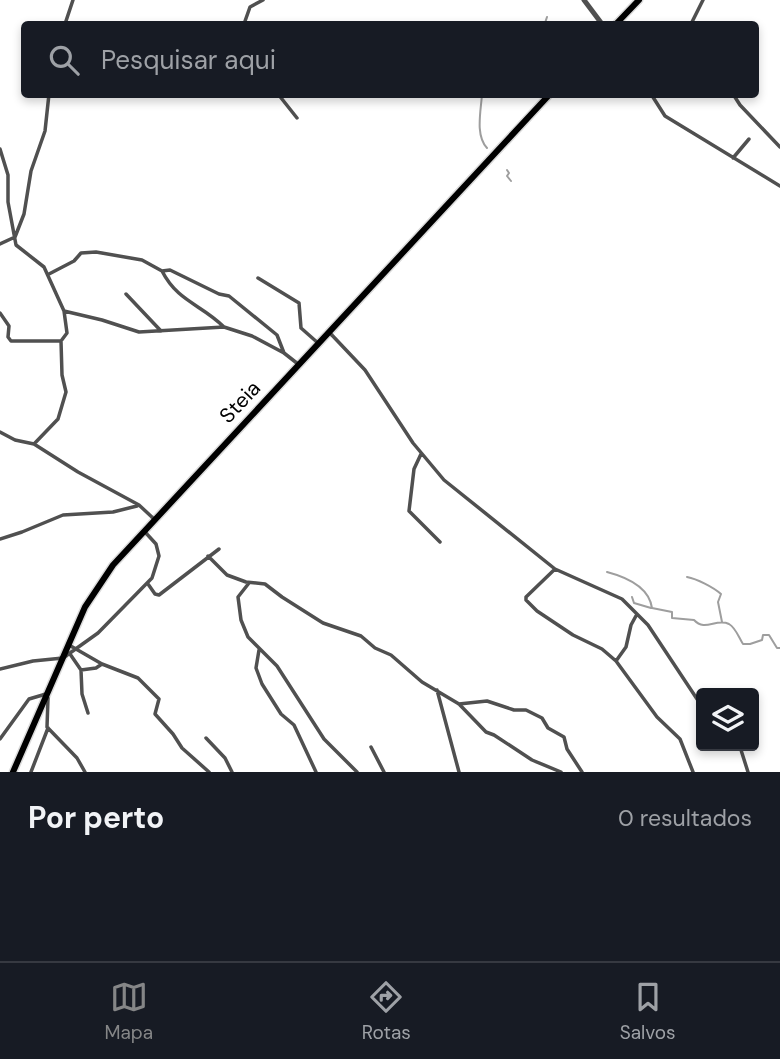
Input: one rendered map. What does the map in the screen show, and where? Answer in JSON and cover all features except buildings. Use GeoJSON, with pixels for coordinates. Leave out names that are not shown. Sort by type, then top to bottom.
{"type":"FeatureCollection","features":[{"type":"Feature","properties":{"kind":"main road"},"geometry":{"type":"LineString","coordinates":[[619,21],[639,0]]}},
{"type":"Feature","properties":{"kind":"main road","name":"Steia"},"geometry":{"type":"LineString","coordinates":[[13,772],[85,607],[102,579],[154,519],[546,98]]}},
{"type":"Feature","properties":{"kind":"street"},"geometry":{"type":"LineString","coordinates":[[66,21],[73,0]]}},
{"type":"Feature","properties":{"kind":"street"},"geometry":{"type":"LineString","coordinates":[[245,21],[250,7],[263,0]]}},
{"type":"Feature","properties":{"kind":"street"},"geometry":{"type":"LineString","coordinates":[[584,0],[600,21]]}},
{"type":"Feature","properties":{"kind":"street"},"geometry":{"type":"LineString","coordinates":[[694,21],[703,0]]}},
{"type":"Feature","properties":{"kind":"street"},"geometry":{"type":"LineString","coordinates":[[0,244],[15,237],[24,214],[31,171],[45,131],[49,98]]}},
{"type":"Feature","properties":{"kind":"street"},"geometry":{"type":"LineString","coordinates":[[281,98],[298,118]]}},
{"type":"Feature","properties":{"kind":"street"},"geometry":{"type":"LineString","coordinates":[[653,98],[665,116],[780,186]]}},
{"type":"Feature","properties":{"kind":"street"},"geometry":{"type":"LineString","coordinates":[[736,98],[780,147]]}},
{"type":"Feature","properties":{"kind":"street"},"geometry":{"type":"LineString","coordinates":[[733,158],[749,139]]}},
{"type":"Feature","properties":{"kind":"street"},"geometry":{"type":"LineString","coordinates":[[0,149],[8,175],[8,202],[17,247],[42,265],[49,274],[64,311],[67,333],[61,341],[65,394],[57,422],[34,444]]}},
{"type":"Feature","properties":{"kind":"street"},"geometry":{"type":"LineString","coordinates":[[49,274],[74,261],[81,253],[96,252],[142,260],[162,271],[173,271],[232,298],[277,335],[284,354]]}},
{"type":"Feature","properties":{"kind":"street"},"geometry":{"type":"LineString","coordinates":[[162,271],[172,289],[210,313],[224,327]]}},
{"type":"Feature","properties":{"kind":"street"},"geometry":{"type":"LineString","coordinates":[[258,278],[299,303],[301,328],[318,343]]}},
{"type":"Feature","properties":{"kind":"street"},"geometry":{"type":"LineString","coordinates":[[126,294],[161,331]]}},
{"type":"Feature","properties":{"kind":"street"},"geometry":{"type":"LineString","coordinates":[[64,311],[135,331],[224,327],[252,336],[298,364]]}},
{"type":"Feature","properties":{"kind":"street"},"geometry":{"type":"LineString","coordinates":[[0,313],[9,326],[9,341],[61,341]]}},
{"type":"Feature","properties":{"kind":"street"},"geometry":{"type":"LineString","coordinates":[[329,332],[365,370],[421,454],[448,484],[555,569],[617,596],[648,625],[696,697]]}},
{"type":"Feature","properties":{"kind":"street"},"geometry":{"type":"LineString","coordinates":[[0,432],[15,440],[34,444],[78,472],[139,505],[154,519]]}},
{"type":"Feature","properties":{"kind":"street"},"geometry":{"type":"LineString","coordinates":[[421,454],[414,469],[409,511],[412,517],[440,542]]}},
{"type":"Feature","properties":{"kind":"street"},"geometry":{"type":"LineString","coordinates":[[0,539],[63,515],[113,512],[139,505]]}},
{"type":"Feature","properties":{"kind":"street"},"geometry":{"type":"LineString","coordinates":[[0,669],[71,654],[148,584],[155,572],[159,556],[156,544],[144,530]]}},
{"type":"Feature","properties":{"kind":"street"},"geometry":{"type":"LineString","coordinates":[[148,584],[155,594],[159,594],[219,549]]}},
{"type":"Feature","properties":{"kind":"street"},"geometry":{"type":"LineString","coordinates":[[208,556],[227,575],[249,583],[265,584],[323,623],[361,636],[375,648],[391,655],[422,682],[459,704],[486,732],[532,760],[561,772]]}},
{"type":"Feature","properties":{"kind":"street"},"geometry":{"type":"LineString","coordinates":[[555,569],[526,600],[537,611],[573,635],[602,649],[616,661],[657,717],[680,738],[693,772]]}},
{"type":"Feature","properties":{"kind":"street"},"geometry":{"type":"LineString","coordinates":[[249,583],[238,597],[245,633],[277,666],[321,736],[358,772]]}},
{"type":"Feature","properties":{"kind":"street"},"geometry":{"type":"LineString","coordinates":[[616,661],[626,647],[631,625],[637,614]]}},
{"type":"Feature","properties":{"kind":"street"},"geometry":{"type":"LineString","coordinates":[[69,645],[102,664],[136,677],[158,697],[155,714],[182,748],[202,769],[209,772]]}},
{"type":"Feature","properties":{"kind":"street"},"geometry":{"type":"LineString","coordinates":[[259,650],[256,664],[262,684],[281,715],[294,725],[316,772]]}},
{"type":"Feature","properties":{"kind":"street"},"geometry":{"type":"LineString","coordinates":[[71,654],[81,670],[82,694],[88,713]]}},
{"type":"Feature","properties":{"kind":"street"},"geometry":{"type":"LineString","coordinates":[[81,670],[96,668],[102,664]]}},
{"type":"Feature","properties":{"kind":"street"},"geometry":{"type":"LineString","coordinates":[[437,690],[459,772]]}},
{"type":"Feature","properties":{"kind":"street"},"geometry":{"type":"LineString","coordinates":[[0,739],[29,699],[48,692],[48,728],[31,772]]}},
{"type":"Feature","properties":{"kind":"street"},"geometry":{"type":"LineString","coordinates":[[459,704],[487,701],[537,715],[548,728],[564,737],[567,749],[582,772]]}},
{"type":"Feature","properties":{"kind":"street"},"geometry":{"type":"LineString","coordinates":[[0,728],[6,732]]}},
{"type":"Feature","properties":{"kind":"street"},"geometry":{"type":"LineString","coordinates":[[48,728],[77,758],[85,772]]}},
{"type":"Feature","properties":{"kind":"street"},"geometry":{"type":"LineString","coordinates":[[206,738],[225,758],[232,772]]}},
{"type":"Feature","properties":{"kind":"street"},"geometry":{"type":"LineString","coordinates":[[371,747],[384,772]]}},
{"type":"Feature","properties":{"kind":"street"},"geometry":{"type":"LineString","coordinates":[[741,751],[748,772]]}},
{"type":"Feature","properties":{"kind":"waterway"},"geometry":{"type":"LineString","coordinates":[[546,21],[547,17]]}},
{"type":"Feature","properties":{"kind":"waterway"},"geometry":{"type":"LineString","coordinates":[[482,98],[480,130],[487,148]]}},
{"type":"Feature","properties":{"kind":"waterway"},"geometry":{"type":"LineString","coordinates":[[507,170],[511,181]]}},
{"type":"Feature","properties":{"kind":"waterway"},"geometry":{"type":"LineString","coordinates":[[607,572],[636,584],[646,594],[652,608],[672,612],[672,618],[694,620],[702,625],[729,624],[743,644],[762,640],[763,635],[769,635],[777,648],[780,648]]}},
{"type":"Feature","properties":{"kind":"waterway"},"geometry":{"type":"LineString","coordinates":[[687,577],[721,594],[718,602],[722,622]]}},
{"type":"Feature","properties":{"kind":"waterway"},"geometry":{"type":"LineString","coordinates":[[632,597],[634,603],[651,608]]}}]}
